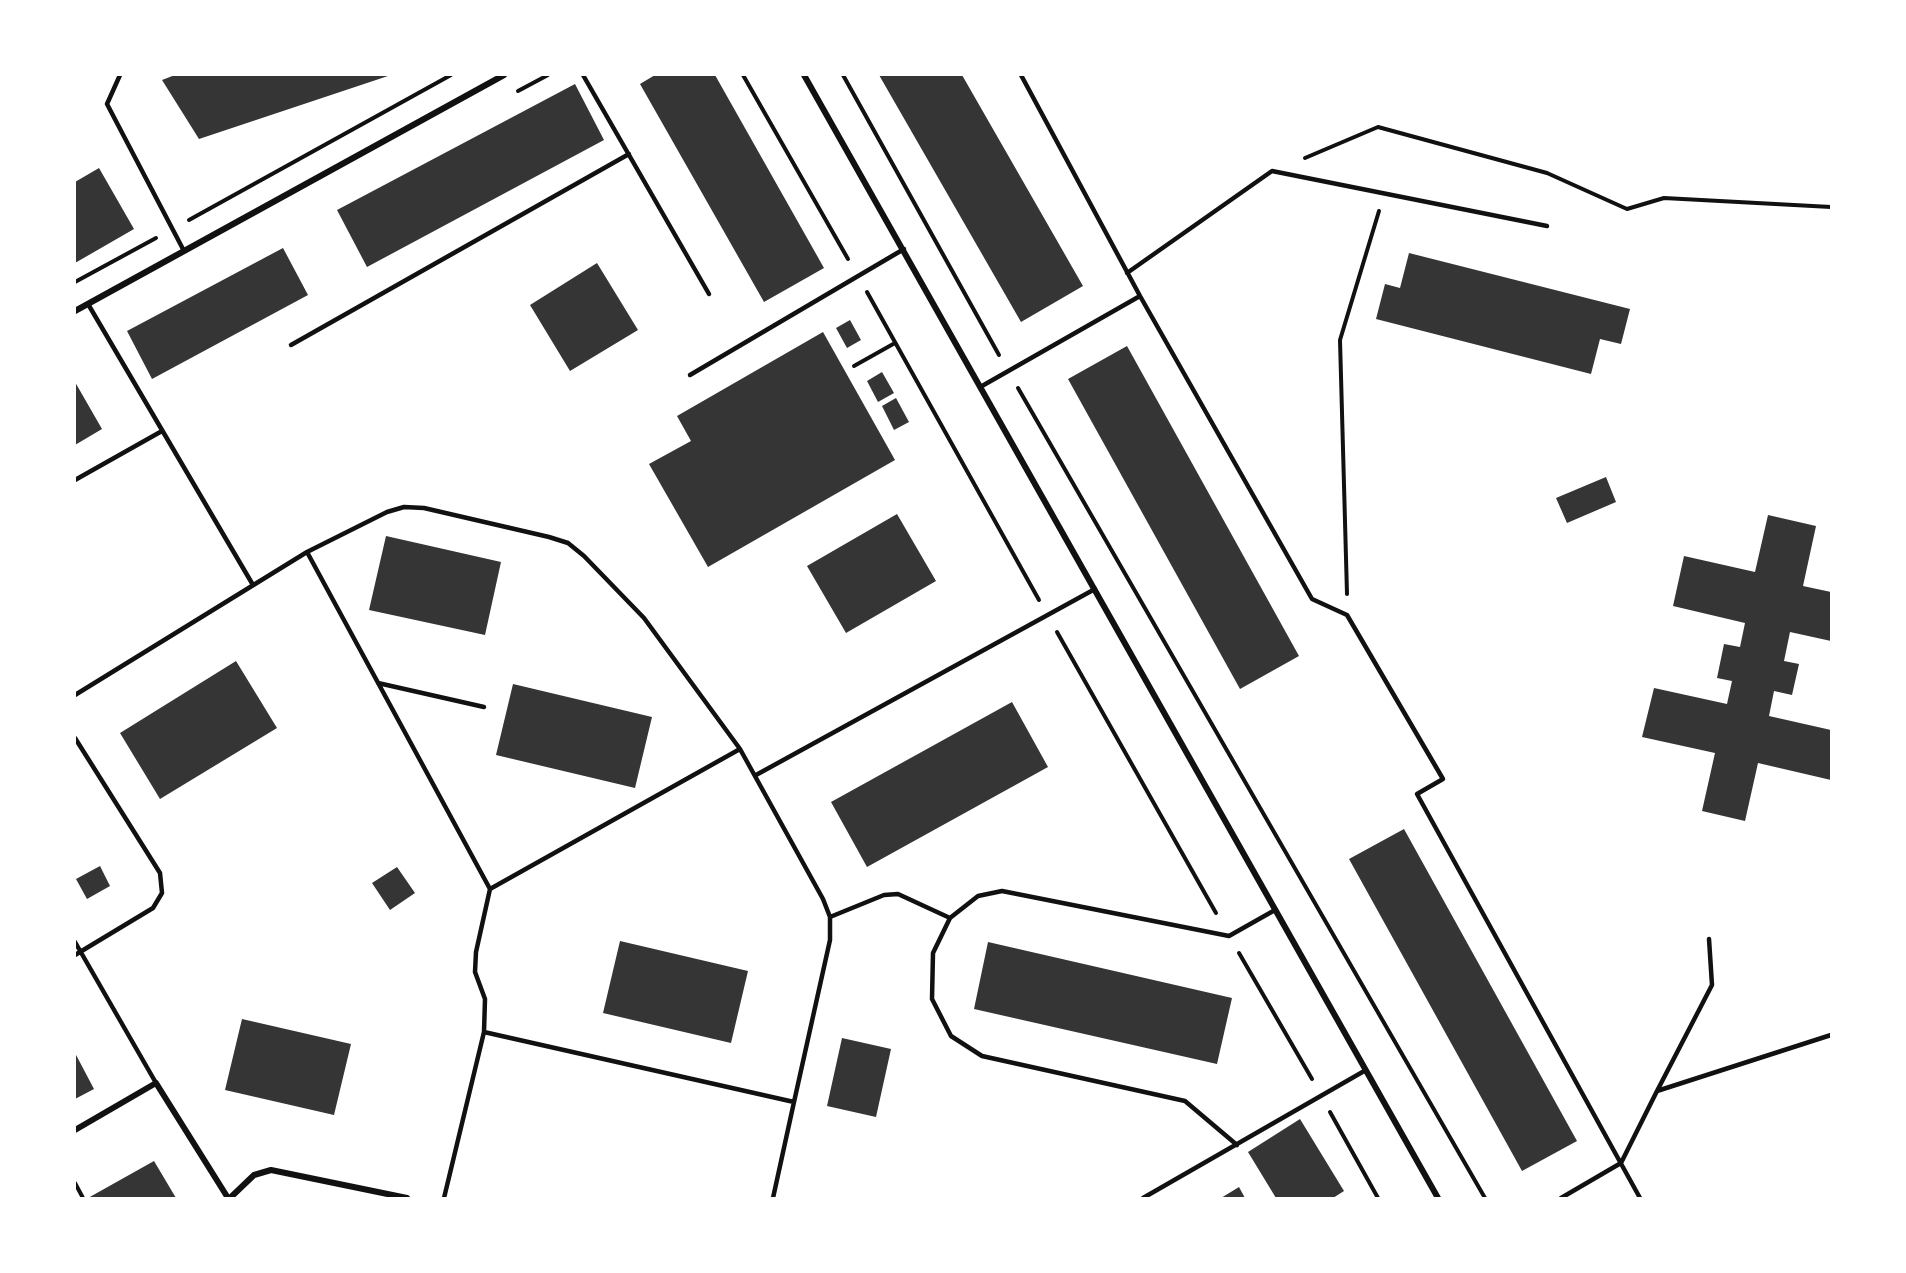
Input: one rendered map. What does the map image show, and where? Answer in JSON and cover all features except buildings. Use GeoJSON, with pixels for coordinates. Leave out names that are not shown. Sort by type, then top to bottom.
{"type":"FeatureCollection","features":[{"type":"Feature","properties":{"kind":"street"},"geometry":{"type":"LineString","coordinates":[[75,311],[504,75]]}},
{"type":"Feature","properties":{"kind":"street"},"geometry":{"type":"LineString","coordinates":[[804,75],[982,386],[1438,1198]]}},
{"type":"Feature","properties":{"kind":"street"},"geometry":{"type":"LineString","coordinates":[[75,1130],[156,1083],[229,1198],[254,1175],[272,1170],[407,1198]]}},
{"type":"Feature","properties":{"kind":"lane"},"geometry":{"type":"LineString","coordinates":[[120,75],[107,104],[184,251]]}},
{"type":"Feature","properties":{"kind":"lane"},"geometry":{"type":"LineString","coordinates":[[583,75],[709,294]]}},
{"type":"Feature","properties":{"kind":"lane"},"geometry":{"type":"LineString","coordinates":[[1021,75],[1127,273],[1312,599],[1347,615],[1443,779],[1417,794],[1641,1198]]}},
{"type":"Feature","properties":{"kind":"lane"},"geometry":{"type":"LineString","coordinates":[[291,345],[629,154]]}},
{"type":"Feature","properties":{"kind":"lane"},"geometry":{"type":"LineString","coordinates":[[1127,273],[1272,171],[1547,226]]}},
{"type":"Feature","properties":{"kind":"lane"},"geometry":{"type":"LineString","coordinates":[[690,375],[904,249]]}},
{"type":"Feature","properties":{"kind":"lane"},"geometry":{"type":"LineString","coordinates":[[982,386],[1140,296]]}},
{"type":"Feature","properties":{"kind":"lane"},"geometry":{"type":"LineString","coordinates":[[88,304],[253,585]]}},
{"type":"Feature","properties":{"kind":"lane"},"geometry":{"type":"LineString","coordinates":[[75,480],[162,431]]}},
{"type":"Feature","properties":{"kind":"lane"},"geometry":{"type":"LineString","coordinates":[[75,694],[307,552],[387,512],[404,507],[424,508],[568,543],[644,618],[740,749],[830,917],[830,940],[773,1198]]}},
{"type":"Feature","properties":{"kind":"lane"},"geometry":{"type":"LineString","coordinates":[[307,552],[490,889],[476,952],[475,972],[485,999],[484,1032],[444,1198]]}},
{"type":"Feature","properties":{"kind":"lane"},"geometry":{"type":"LineString","coordinates":[[756,776],[1095,588]]}},
{"type":"Feature","properties":{"kind":"lane"},"geometry":{"type":"LineString","coordinates":[[378,683],[484,707]]}},
{"type":"Feature","properties":{"kind":"lane"},"geometry":{"type":"LineString","coordinates":[[75,738],[159,873],[162,893],[153,908],[78,953]]}},
{"type":"Feature","properties":{"kind":"lane"},"geometry":{"type":"LineString","coordinates":[[490,889],[740,749]]}},
{"type":"Feature","properties":{"kind":"lane"},"geometry":{"type":"LineString","coordinates":[[1237,1144],[1185,1101],[982,1056],[951,1036],[932,999],[933,953],[950,918],[978,896],[1002,891],[1229,936],[1275,910]]}},
{"type":"Feature","properties":{"kind":"lane"},"geometry":{"type":"LineString","coordinates":[[830,917],[884,895],[898,894],[950,918]]}},
{"type":"Feature","properties":{"kind":"lane"},"geometry":{"type":"LineString","coordinates":[[1561,1198],[1621,1163],[1712,985],[1709,939]]}},
{"type":"Feature","properties":{"kind":"lane"},"geometry":{"type":"LineString","coordinates":[[75,942],[78,953],[156,1083]]}},
{"type":"Feature","properties":{"kind":"lane"},"geometry":{"type":"LineString","coordinates":[[484,1032],[794,1101]]}},
{"type":"Feature","properties":{"kind":"lane"},"geometry":{"type":"LineString","coordinates":[[1656,1091],[1831,1035]]}},
{"type":"Feature","properties":{"kind":"lane"},"geometry":{"type":"LineString","coordinates":[[1143,1198],[1366,1070]]}},
{"type":"Feature","properties":{"kind":"path"},"geometry":{"type":"LineString","coordinates":[[75,282],[452,75]]}},
{"type":"Feature","properties":{"kind":"path"},"geometry":{"type":"LineString","coordinates":[[743,75],[1378,1198]]}},
{"type":"Feature","properties":{"kind":"path"},"geometry":{"type":"LineString","coordinates":[[843,75],[1008,372],[1485,1198]]}},
{"type":"Feature","properties":{"kind":"path"},"geometry":{"type":"LineString","coordinates":[[1272,171],[1378,127],[1547,173],[1627,209],[1664,198],[1831,207]]}},
{"type":"Feature","properties":{"kind":"path"},"geometry":{"type":"LineString","coordinates":[[1347,615],[1340,340],[1385,194]]}},
{"type":"Feature","properties":{"kind":"path"},"geometry":{"type":"LineString","coordinates":[[854,366],[895,343]]}},
{"type":"Feature","properties":{"kind":"path"},"geometry":{"type":"LineString","coordinates":[[75,1183],[84,1198]]}}]}
